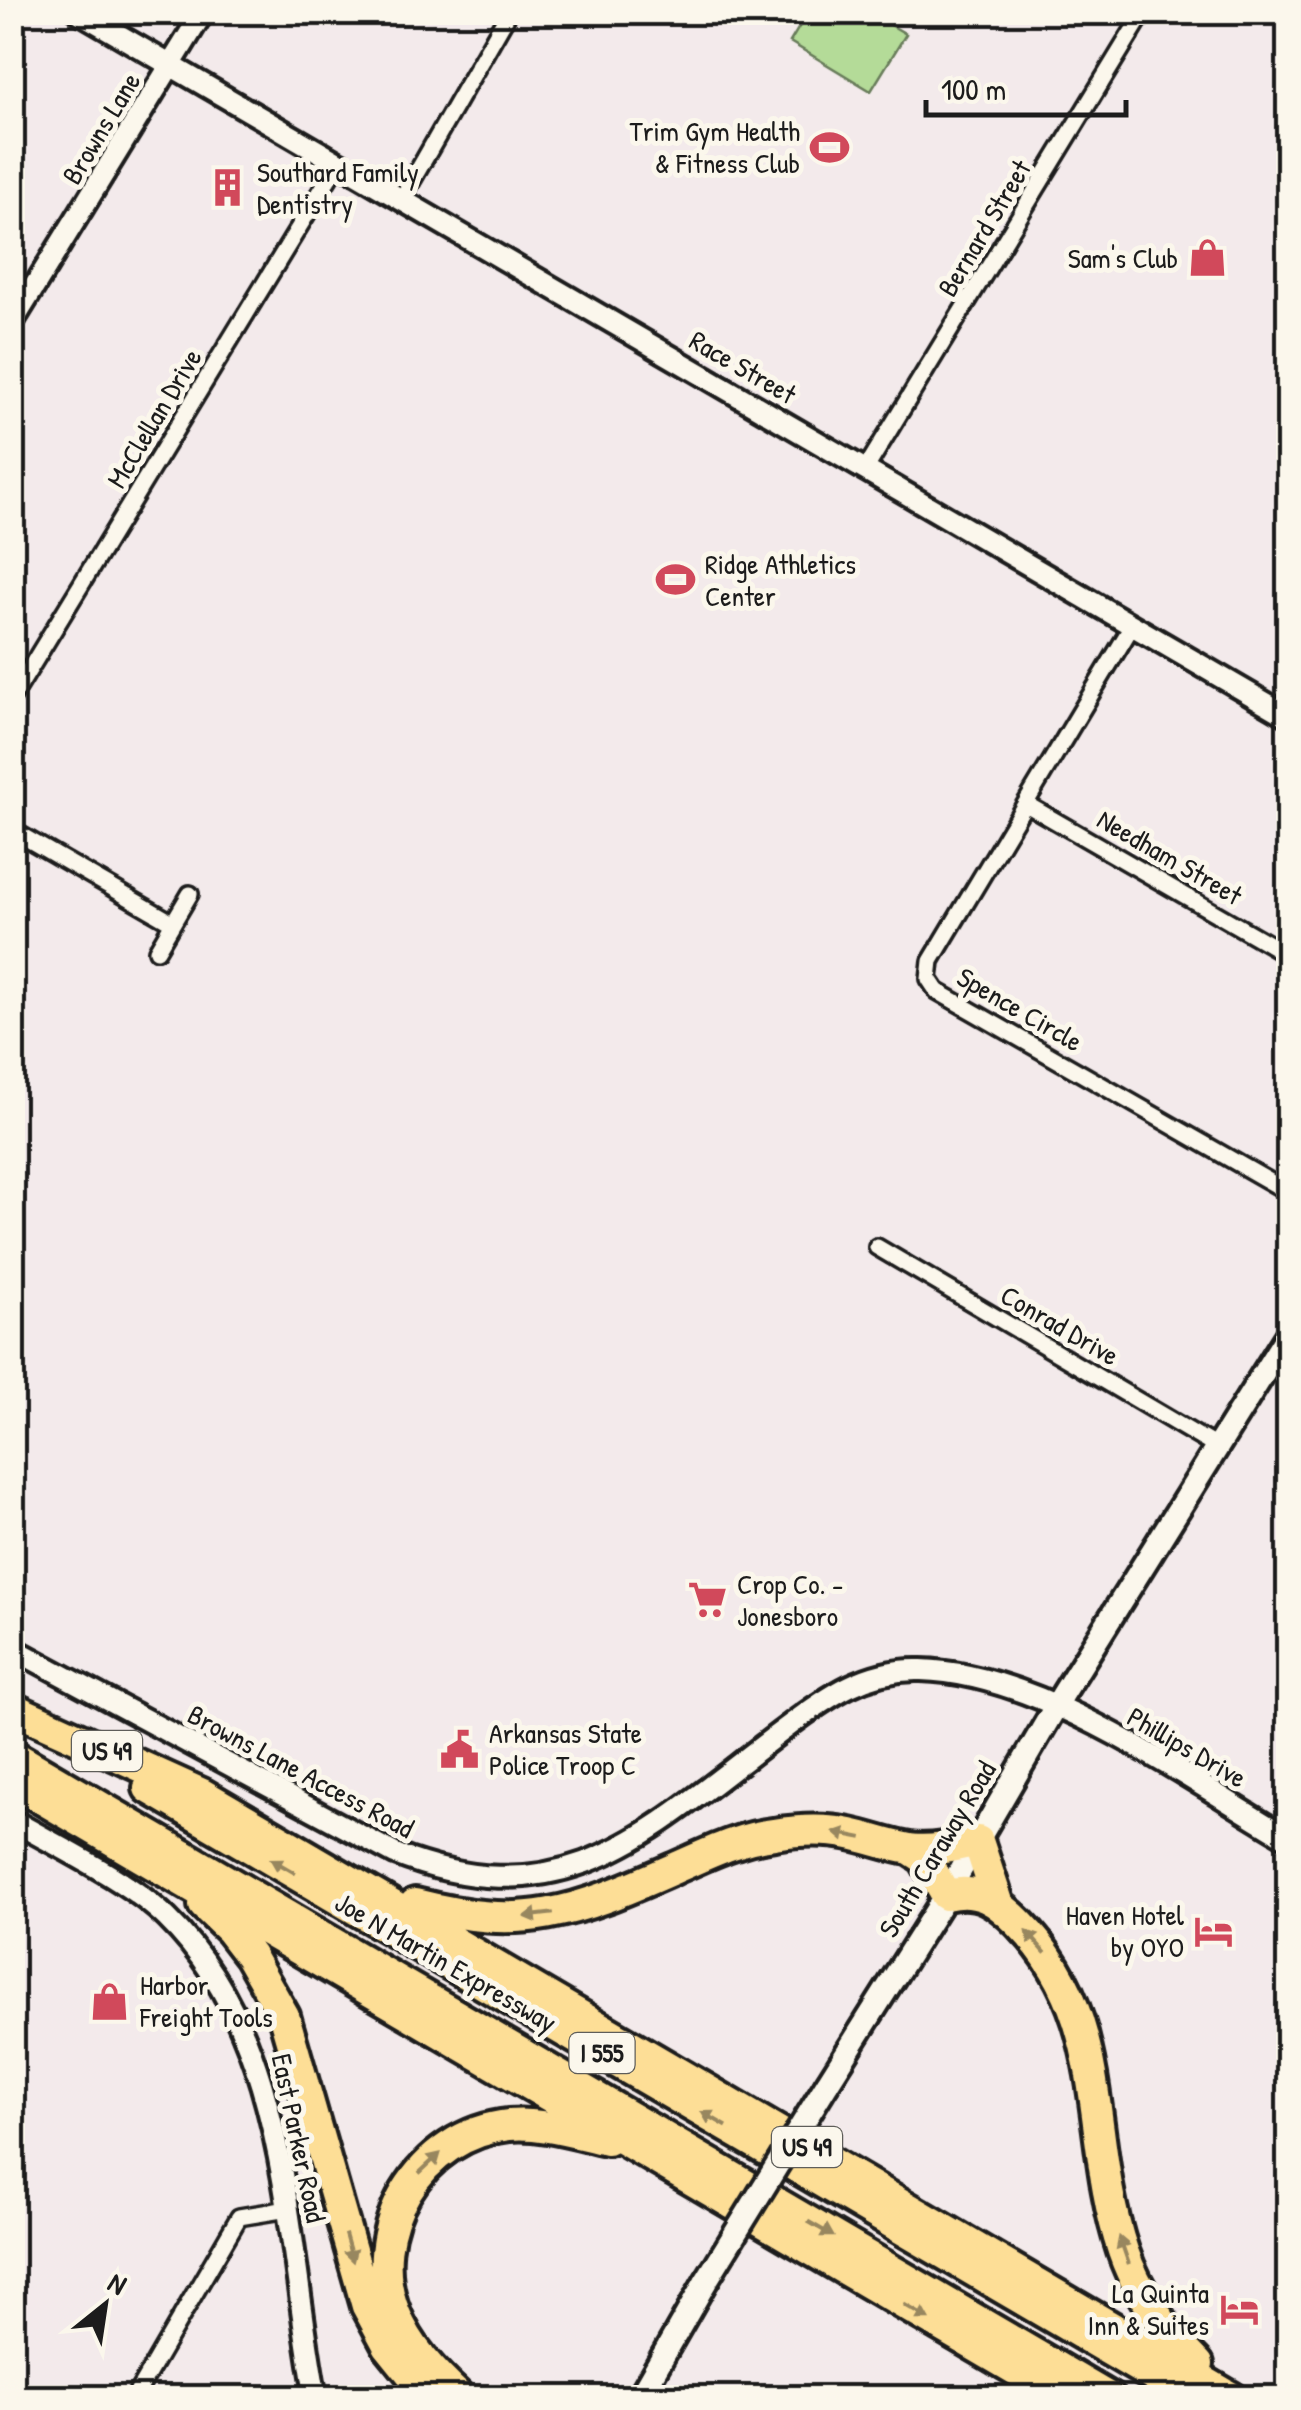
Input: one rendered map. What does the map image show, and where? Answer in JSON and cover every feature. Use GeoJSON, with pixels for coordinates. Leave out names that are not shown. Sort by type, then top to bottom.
{"type":"FeatureCollection","features":[{"type":"Feature","properties":{"kind":"highway","name":"US 49"},"geometry":{"type":"LineString","coordinates":[[12,1708],[202,1794],[1233,2398]]}},
{"type":"Feature","properties":{"kind":"highway","name":"Joe N Martin Expressway"},"geometry":{"type":"LineString","coordinates":[[12,1708],[1191,2398]]}},
{"type":"Feature","properties":{"kind":"highway","name":"Joe N Martin Expressway"},"geometry":{"type":"LineString","coordinates":[[12,1755],[1109,2398]]}},
{"type":"Feature","properties":{"kind":"highway","name":"US 49"},"geometry":{"type":"LineString","coordinates":[[12,1780],[1064,2398]]}},
{"type":"Feature","properties":{"kind":"highway"},"geometry":{"type":"LineString","coordinates":[[381,1896],[479,1918],[566,1912],[761,1836],[833,1832],[910,1849],[978,1842],[998,1902]]}},
{"type":"Feature","properties":{"kind":"highway"},"geometry":{"type":"LineString","coordinates":[[910,1849],[924,1858],[946,1895],[974,1892],[998,1902],[1054,1962],[1085,2038],[1114,2218],[1137,2284],[1169,2335],[1233,2398]]}},
{"type":"Feature","properties":{"kind":"highway"},"geometry":{"type":"LineString","coordinates":[[175,1876],[230,1930],[250,1956],[284,2016],[367,2306],[388,2344],[431,2398]]}},
{"type":"Feature","properties":{"kind":"highway"},"geometry":{"type":"LineString","coordinates":[[460,2398],[410,2343],[388,2290],[385,2260],[389,2231],[412,2180],[452,2145],[471,2135],[508,2125],[546,2126],[640,2148]]}},
{"type":"Feature","properties":{"kind":"main road","name":"South Caraway Road"},"geometry":{"type":"LineString","coordinates":[[639,2398],[706,2280],[978,1842],[1057,1704],[1288,1334]]}},
{"type":"Feature","properties":{"kind":"street","name":"Race Street"},"geometry":{"type":"LineString","coordinates":[[79,12],[1288,716]]}},
{"type":"Feature","properties":{"kind":"street","name":"Browns Lane"},"geometry":{"type":"LineString","coordinates":[[12,323],[203,12]]}},
{"type":"Feature","properties":{"kind":"street"},"geometry":{"type":"LineString","coordinates":[[402,200],[508,12]]}},
{"type":"Feature","properties":{"kind":"street","name":"Bernard Street"},"geometry":{"type":"LineString","coordinates":[[866,470],[1144,12]]}},
{"type":"Feature","properties":{"kind":"street","name":"McClellan Drive"},"geometry":{"type":"LineString","coordinates":[[12,698],[338,163]]}},
{"type":"Feature","properties":{"kind":"street","name":"Spence Circle"},"geometry":{"type":"LineString","coordinates":[[1132,626],[931,960],[928,974],[938,992],[1288,1192]]}},
{"type":"Feature","properties":{"kind":"street","name":"Needham Street"},"geometry":{"type":"LineString","coordinates":[[1026,804],[1288,955]]}},
{"type":"Feature","properties":{"kind":"street"},"geometry":{"type":"LineString","coordinates":[[12,830],[173,923]]}},
{"type":"Feature","properties":{"kind":"street"},"geometry":{"type":"LineString","coordinates":[[157,950],[190,894]]}},
{"type":"Feature","properties":{"kind":"street","name":"Conrad Drive"},"geometry":{"type":"LineString","coordinates":[[877,1248],[1218,1448]]}},
{"type":"Feature","properties":{"kind":"street","name":"Browns Lane Access Road"},"geometry":{"type":"LineString","coordinates":[[12,1648],[395,1854],[468,1876],[501,1879],[560,1873],[624,1846],[830,1695],[869,1676],[926,1670],[1022,1690],[1057,1704]]}},
{"type":"Feature","properties":{"kind":"street","name":"Phillips Drive"},"geometry":{"type":"LineString","coordinates":[[1057,1704],[1288,1838]]}},
{"type":"Feature","properties":{"kind":"street","name":"East Parker Road"},"geometry":{"type":"LineString","coordinates":[[12,1820],[150,1904],[203,1957],[232,2004],[255,2056],[288,2210],[316,2398]]}},
{"type":"Feature","properties":{"kind":"street"},"geometry":{"type":"LineString","coordinates":[[134,2398],[239,2216],[288,2210]]}},
{"type":"Feature","properties":{"kind":"green space"},"geometry":{"type":"Polygon","coordinates":[[[808,12],[888,13],[884,21],[906,34],[871,91],[790,42],[808,12]]]}},
{"type":"Feature","properties":{"kind":"place","name":"Trim Gym Health & Fitness Club"},"geometry":{"type":"Point","coordinates":[830,147]}},
{"type":"Feature","properties":{"kind":"place","name":"Southard Family Dentistry"},"geometry":{"type":"Point","coordinates":[227,188]}},
{"type":"Feature","properties":{"kind":"place","name":"Sam's Club"},"geometry":{"type":"Point","coordinates":[1208,258]}},
{"type":"Feature","properties":{"kind":"place","name":"Ridge Athletics Center"},"geometry":{"type":"Point","coordinates":[675,580]}},
{"type":"Feature","properties":{"kind":"place","name":"Crop Co. - Jonesboro"},"geometry":{"type":"Point","coordinates":[707,1600]}},
{"type":"Feature","properties":{"kind":"place","name":"Arkansas State Police Troop C"},"geometry":{"type":"Point","coordinates":[459,1749]}},
{"type":"Feature","properties":{"kind":"place","name":"Haven Hotel by OYO"},"geometry":{"type":"Point","coordinates":[1214,1931]}},
{"type":"Feature","properties":{"kind":"place","name":"Harbor Freight Tools"},"geometry":{"type":"Point","coordinates":[110,2001]}},
{"type":"Feature","properties":{"kind":"place","name":"La Quinta Inn & Suites"},"geometry":{"type":"Point","coordinates":[1239,2309]}}]}
